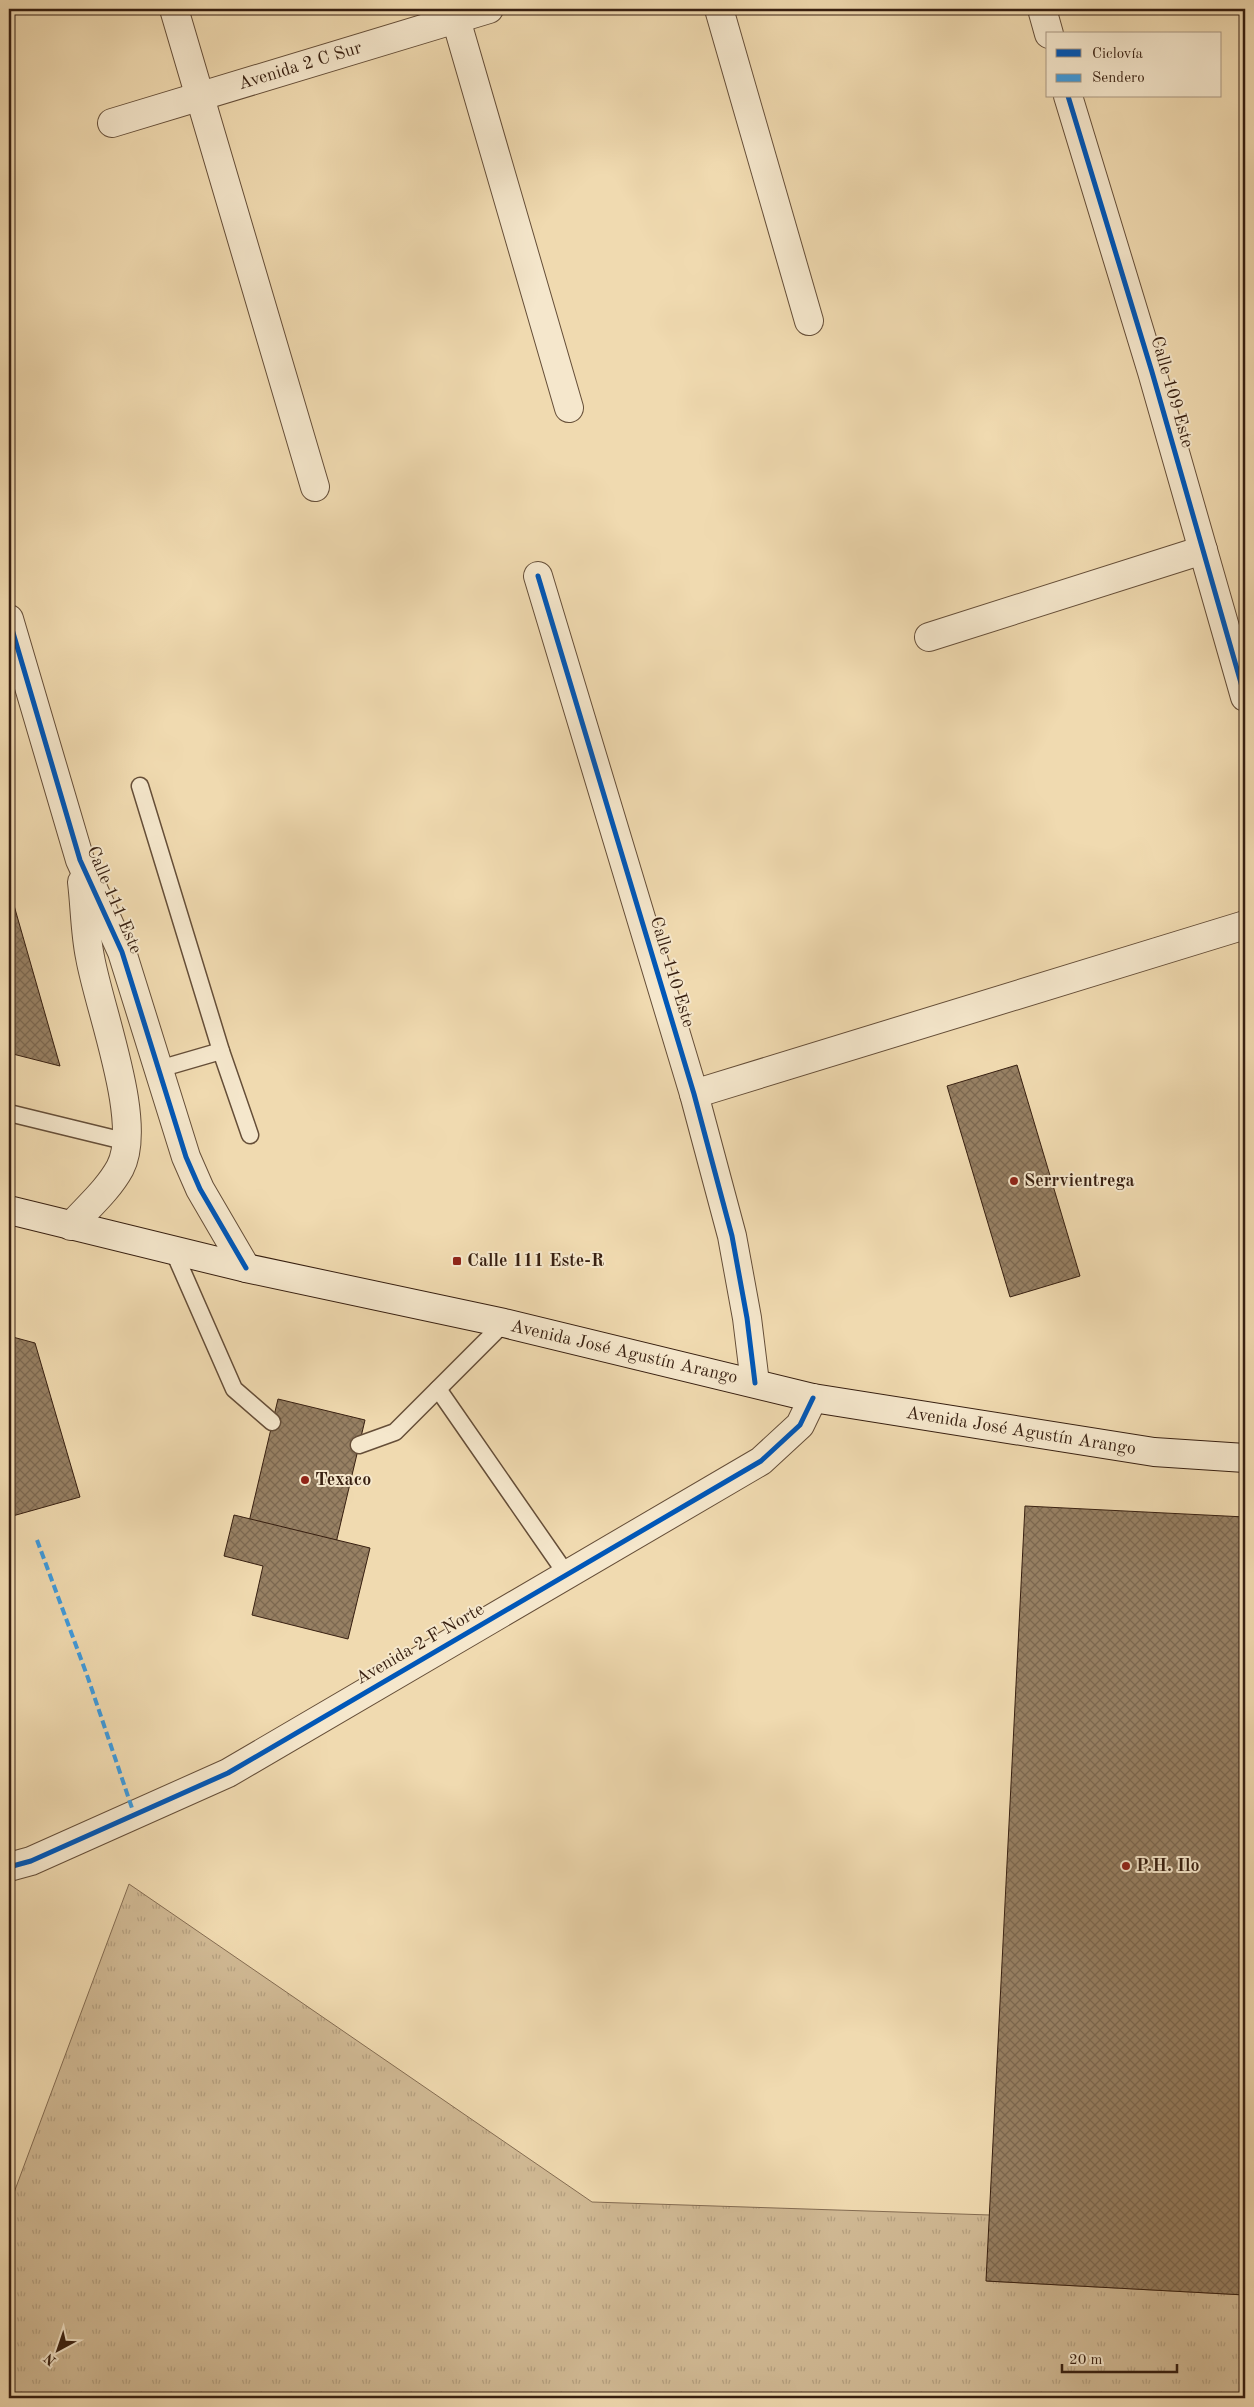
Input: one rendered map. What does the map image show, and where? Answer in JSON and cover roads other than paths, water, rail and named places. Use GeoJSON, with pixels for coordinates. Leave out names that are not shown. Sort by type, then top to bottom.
{"type":"FeatureCollection","features":[{"type":"Feature","properties":{"kind":"street"},"geometry":{"type":"LineString","coordinates":[[174,9],[315,487]]}},
{"type":"Feature","properties":{"kind":"street","name":"Avenida 2 C Sur"},"geometry":{"type":"LineString","coordinates":[[112,123],[455,14],[489,9]]}},
{"type":"Feature","properties":{"kind":"street"},"geometry":{"type":"LineString","coordinates":[[718,9],[809,321]]}},
{"type":"Feature","properties":{"kind":"street"},"geometry":{"type":"LineString","coordinates":[[1042,9],[1048,32]]}},
{"type":"Feature","properties":{"kind":"street"},"geometry":{"type":"LineString","coordinates":[[455,14],[568,408]]}},
{"type":"Feature","properties":{"kind":"street","name":"Calle 109 Este"},"geometry":{"type":"LineString","coordinates":[[1069,98],[1152,372],[1245,697]]}},
{"type":"Feature","properties":{"kind":"street"},"geometry":{"type":"LineString","coordinates":[[929,637],[1203,550]]}},
{"type":"Feature","properties":{"kind":"street","name":"Calle 110 Este"},"geometry":{"type":"LineString","coordinates":[[538,576],[694,1094],[732,1236],[747,1318],[755,1383]]}},
{"type":"Feature","properties":{"kind":"street","name":"Calle 111 Este"},"geometry":{"type":"LineString","coordinates":[[9,619],[80,860],[122,952],[186,1157],[200,1189],[246,1268]]}},
{"type":"Feature","properties":{"kind":"street","name":"Calle 111 Este"},"geometry":{"type":"LineString","coordinates":[[71,1226],[104,1190],[120,1168],[128,1142],[126,1109],[90,956],[80,860]]}},
{"type":"Feature","properties":{"kind":"street"},"geometry":{"type":"LineString","coordinates":[[694,1094],[1245,925]]}},
{"type":"Feature","properties":{"kind":"street","name":"Avenida José Agustín Arango"},"geometry":{"type":"LineString","coordinates":[[9,1210],[246,1268],[504,1323],[813,1398],[1154,1452],[1245,1458]]}},
{"type":"Feature","properties":{"kind":"street","name":"Avenida 2 F Norte"},"geometry":{"type":"LineString","coordinates":[[9,1867],[31,1861],[228,1773],[761,1461],[800,1425],[813,1398]]}},
{"type":"Feature","properties":{"kind":"lane"},"geometry":{"type":"LineString","coordinates":[[140,786],[221,1051],[250,1135]]}},
{"type":"Feature","properties":{"kind":"lane"},"geometry":{"type":"LineString","coordinates":[[159,1069],[221,1051]]}},
{"type":"Feature","properties":{"kind":"lane"},"geometry":{"type":"LineString","coordinates":[[9,1113],[128,1142]]}},
{"type":"Feature","properties":{"kind":"lane"},"geometry":{"type":"LineString","coordinates":[[173,1250],[234,1389],[272,1422]]}},
{"type":"Feature","properties":{"kind":"lane"},"geometry":{"type":"LineString","coordinates":[[359,1445],[395,1432],[504,1323]]}},
{"type":"Feature","properties":{"kind":"lane"},"geometry":{"type":"LineString","coordinates":[[438,1389],[566,1575]]}},
{"type":"Feature","properties":{"kind":"place","name":"Serrvientrega"},"geometry":{"type":"Point","coordinates":[1014,1181]}},
{"type":"Feature","properties":{"kind":"place","name":"Calle 111 Este-R"},"geometry":{"type":"Point","coordinates":[457,1261]}},
{"type":"Feature","properties":{"kind":"place","name":"Texaco"},"geometry":{"type":"Point","coordinates":[305,1480]}},
{"type":"Feature","properties":{"kind":"place","name":"P.H. Ilo"},"geometry":{"type":"Point","coordinates":[1126,1866]}}]}
